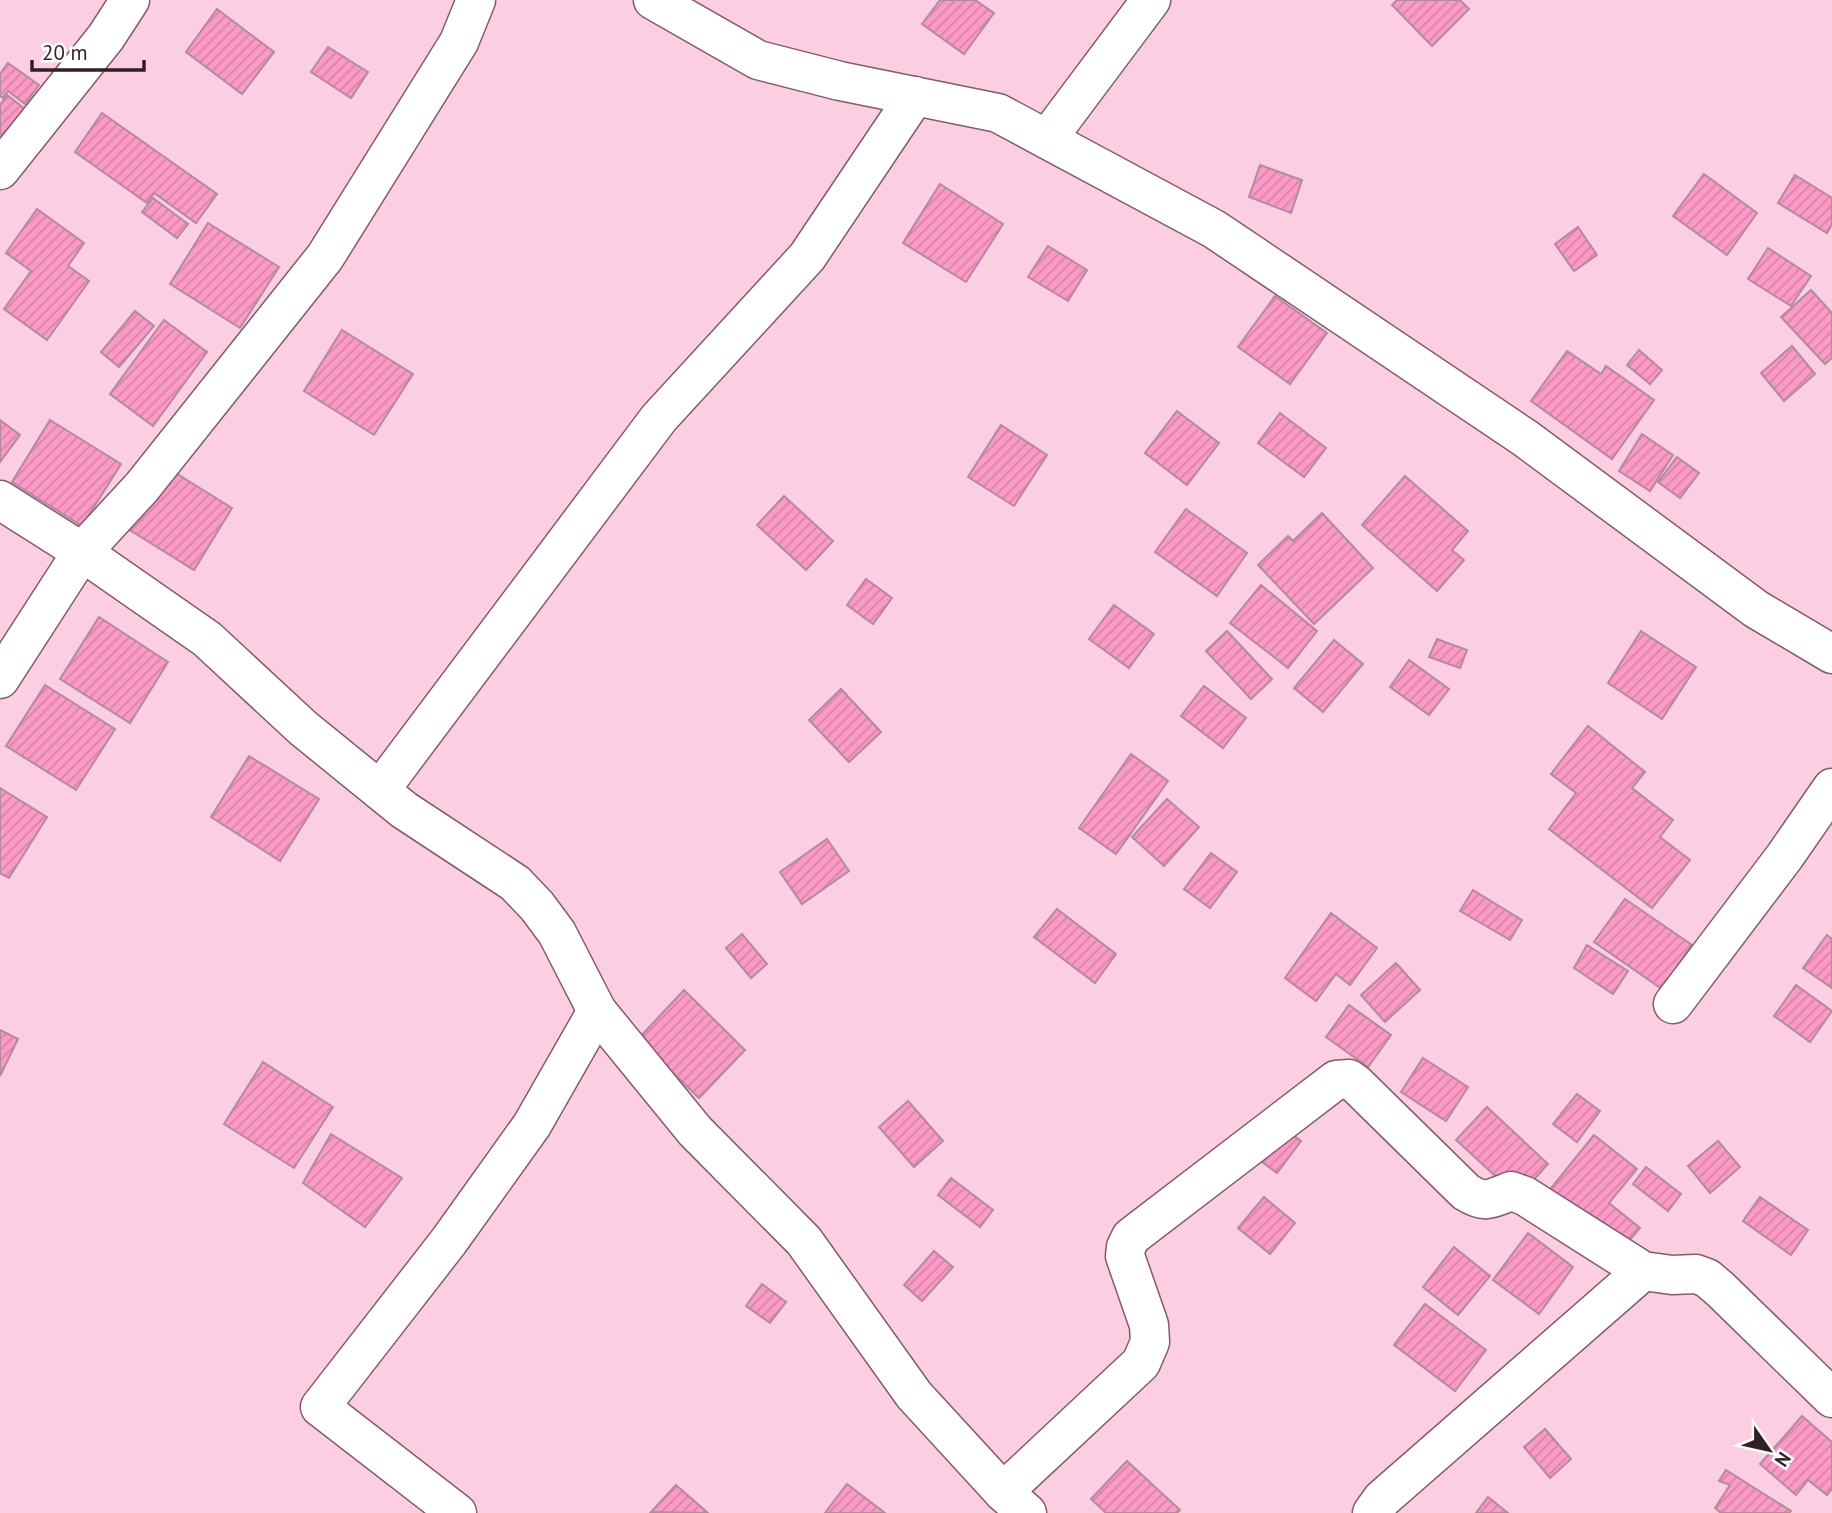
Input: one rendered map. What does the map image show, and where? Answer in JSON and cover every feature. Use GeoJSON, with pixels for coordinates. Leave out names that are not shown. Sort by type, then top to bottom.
{"type":"FeatureCollection","features":[{"type":"Feature","properties":{"kind":"street"},"geometry":{"type":"LineString","coordinates":[[0,170],[106,37],[130,0]]}},
{"type":"Feature","properties":{"kind":"street"},"geometry":{"type":"LineString","coordinates":[[0,679],[82,552],[142,487],[325,257],[459,42],[476,0]]}},
{"type":"Feature","properties":{"kind":"street"},"geometry":{"type":"LineString","coordinates":[[653,0],[758,60],[840,81],[998,113],[1214,229],[1525,438],[1756,608],[1832,654]]}},
{"type":"Feature","properties":{"kind":"street"},"geometry":{"type":"LineString","coordinates":[[1047,139],[1151,0]]}},
{"type":"Feature","properties":{"kind":"street"},"geometry":{"type":"LineString","coordinates":[[380,790],[659,418],[807,257],[915,96]]}},
{"type":"Feature","properties":{"kind":"street"},"geometry":{"type":"LineString","coordinates":[[0,500],[82,552],[207,639],[303,728],[404,810],[515,883],[537,906],[556,933],[597,1012],[695,1130],[804,1241],[914,1395],[1015,1503],[1141,1363],[1150,1342],[1149,1325],[1125,1256],[1131,1237],[1336,1080],[1349,1079],[1356,1084],[1466,1192],[1479,1200],[1511,1191],[1525,1196],[1643,1272],[1696,1274],[1707,1278],[1832,1398]]}},
{"type":"Feature","properties":{"kind":"street"},"geometry":{"type":"LineString","coordinates":[[1672,1003],[1785,856],[1832,788]]}},
{"type":"Feature","properties":{"kind":"street"},"geometry":{"type":"LineString","coordinates":[[457,1513],[320,1407],[449,1241],[532,1125],[597,1012]]}},
{"type":"Feature","properties":{"kind":"street"},"geometry":{"type":"LineString","coordinates":[[1372,1513],[1382,1499],[1643,1272]]}},
{"type":"Feature","properties":{"kind":"building"},"geometry":{"type":"Polygon","coordinates":[[[940,0],[975,0],[994,13],[964,54],[922,24],[940,0]]]}},
{"type":"Feature","properties":{"kind":"building"},"geometry":{"type":"Polygon","coordinates":[[[1397,0],[1460,0],[1469,9],[1432,46],[1392,5],[1397,0]]]}},
{"type":"Feature","properties":{"kind":"building"},"geometry":{"type":"Polygon","coordinates":[[[217,9],[274,52],[242,94],[186,52],[217,9]]]}},
{"type":"Feature","properties":{"kind":"building"},"geometry":{"type":"Polygon","coordinates":[[[328,47],[368,72],[351,98],[311,72],[328,47]]]}},
{"type":"Feature","properties":{"kind":"building"},"geometry":{"type":"Polygon","coordinates":[[[8,63],[39,85],[25,104],[8,91],[3,98],[0,96],[0,74],[8,63]]]}},
{"type":"Feature","properties":{"kind":"building"},"geometry":{"type":"Polygon","coordinates":[[[7,95],[25,109],[4,137],[0,134],[0,105],[7,95]]]}},
{"type":"Feature","properties":{"kind":"building"},"geometry":{"type":"Polygon","coordinates":[[[102,113],[217,194],[196,223],[154,193],[147,203],[75,152],[102,113]]]}},
{"type":"Feature","properties":{"kind":"building"},"geometry":{"type":"Polygon","coordinates":[[[1260,165],[1302,180],[1291,213],[1249,197],[1260,165]]]}},
{"type":"Feature","properties":{"kind":"building"},"geometry":{"type":"Polygon","coordinates":[[[1704,174],[1757,213],[1727,255],[1673,216],[1704,174]]]}},
{"type":"Feature","properties":{"kind":"building"},"geometry":{"type":"Polygon","coordinates":[[[1795,175],[1832,198],[1832,224],[1827,233],[1778,203],[1795,175]]]}},
{"type":"Feature","properties":{"kind":"building"},"geometry":{"type":"Polygon","coordinates":[[[940,184],[1003,224],[966,282],[903,243],[940,184]]]}},
{"type":"Feature","properties":{"kind":"building"},"geometry":{"type":"Polygon","coordinates":[[[153,198],[188,224],[177,238],[142,212],[153,198]]]}},
{"type":"Feature","properties":{"kind":"building"},"geometry":{"type":"Polygon","coordinates":[[[37,209],[84,243],[68,266],[89,281],[47,340],[4,309],[31,271],[6,253],[37,209]]]}},
{"type":"Feature","properties":{"kind":"building"},"geometry":{"type":"Polygon","coordinates":[[[208,223],[279,267],[240,328],[170,284],[208,223]]]}},
{"type":"Feature","properties":{"kind":"building"},"geometry":{"type":"Polygon","coordinates":[[[1578,227],[1597,255],[1574,271],[1555,244],[1578,227]]]}},
{"type":"Feature","properties":{"kind":"building"},"geometry":{"type":"Polygon","coordinates":[[[1048,246],[1087,270],[1068,301],[1028,277],[1048,246]]]}},
{"type":"Feature","properties":{"kind":"building"},"geometry":{"type":"Polygon","coordinates":[[[1768,248],[1811,276],[1791,306],[1748,279],[1768,248]]]}},
{"type":"Feature","properties":{"kind":"building"},"geometry":{"type":"Polygon","coordinates":[[[1811,290],[1832,313],[1832,358],[1825,364],[1781,317],[1811,290]]]}},
{"type":"Feature","properties":{"kind":"building"},"geometry":{"type":"Polygon","coordinates":[[[1275,296],[1327,333],[1290,384],[1238,347],[1275,296]]]}},
{"type":"Feature","properties":{"kind":"building"},"geometry":{"type":"Polygon","coordinates":[[[135,311],[154,326],[119,367],[101,352],[135,311]]]}},
{"type":"Feature","properties":{"kind":"building"},"geometry":{"type":"Polygon","coordinates":[[[164,320],[207,352],[153,426],[110,394],[164,320]]]}},
{"type":"Feature","properties":{"kind":"building"},"geometry":{"type":"Polygon","coordinates":[[[342,330],[413,374],[374,435],[304,391],[342,330]]]}},
{"type":"Feature","properties":{"kind":"building"},"geometry":{"type":"Polygon","coordinates":[[[1792,346],[1815,374],[1784,401],[1761,373],[1792,346]]]}},
{"type":"Feature","properties":{"kind":"building"},"geometry":{"type":"Polygon","coordinates":[[[1639,350],[1662,370],[1650,384],[1627,365],[1639,350]]]}},
{"type":"Feature","properties":{"kind":"building"},"geometry":{"type":"Polygon","coordinates":[[[1567,351],[1601,374],[1606,366],[1654,400],[1612,459],[1531,401],[1567,351]]]}},
{"type":"Feature","properties":{"kind":"building"},"geometry":{"type":"Polygon","coordinates":[[[1177,411],[1219,443],[1187,485],[1145,453],[1177,411]]]}},
{"type":"Feature","properties":{"kind":"building"},"geometry":{"type":"Polygon","coordinates":[[[1280,413],[1326,448],[1304,477],[1258,443],[1280,413]]]}},
{"type":"Feature","properties":{"kind":"building"},"geometry":{"type":"Polygon","coordinates":[[[0,420],[20,435],[0,462],[0,420]]]}},
{"type":"Feature","properties":{"kind":"building"},"geometry":{"type":"Polygon","coordinates":[[[50,420],[121,464],[82,526],[12,482],[50,420]]]}},
{"type":"Feature","properties":{"kind":"building"},"geometry":{"type":"Polygon","coordinates":[[[1001,425],[1047,455],[1014,506],[968,477],[1001,425]]]}},
{"type":"Feature","properties":{"kind":"building"},"geometry":{"type":"Polygon","coordinates":[[[1642,434],[1673,455],[1650,491],[1619,471],[1642,434]]]}},
{"type":"Feature","properties":{"kind":"building"},"geometry":{"type":"Polygon","coordinates":[[[1677,457],[1699,473],[1680,498],[1658,482],[1677,457]]]}},
{"type":"Feature","properties":{"kind":"building"},"geometry":{"type":"Polygon","coordinates":[[[166,467],[232,508],[194,570],[128,529],[166,467]]]}},
{"type":"Feature","properties":{"kind":"building"},"geometry":{"type":"Polygon","coordinates":[[[1405,476],[1468,531],[1452,550],[1464,560],[1437,591],[1362,525],[1405,476]]]}},
{"type":"Feature","properties":{"kind":"building"},"geometry":{"type":"Polygon","coordinates":[[[784,496],[833,541],[806,570],[757,525],[784,496]]]}},
{"type":"Feature","properties":{"kind":"building"},"geometry":{"type":"Polygon","coordinates":[[[1186,509],[1247,553],[1217,596],[1155,552],[1186,509]]]}},
{"type":"Feature","properties":{"kind":"building"},"geometry":{"type":"Polygon","coordinates":[[[1322,513],[1373,568],[1314,624],[1258,565],[1288,536],[1293,541],[1322,513]]]}},
{"type":"Feature","properties":{"kind":"building"},"geometry":{"type":"Polygon","coordinates":[[[866,579],[892,598],[873,624],[847,605],[866,579]]]}},
{"type":"Feature","properties":{"kind":"building"},"geometry":{"type":"Polygon","coordinates":[[[1261,585],[1317,631],[1288,668],[1230,623],[1261,585]]]}},
{"type":"Feature","properties":{"kind":"building"},"geometry":{"type":"Polygon","coordinates":[[[1114,605],[1154,634],[1129,668],[1089,639],[1114,605]]]}},
{"type":"Feature","properties":{"kind":"building"},"geometry":{"type":"Polygon","coordinates":[[[99,617],[168,662],[130,723],[60,679],[99,617]]]}},
{"type":"Feature","properties":{"kind":"building"},"geometry":{"type":"Polygon","coordinates":[[[1227,631],[1272,679],[1251,699],[1206,651],[1227,631]]]}},
{"type":"Feature","properties":{"kind":"building"},"geometry":{"type":"Polygon","coordinates":[[[1641,631],[1696,667],[1662,719],[1608,683],[1641,631]]]}},
{"type":"Feature","properties":{"kind":"building"},"geometry":{"type":"Polygon","coordinates":[[[1437,639],[1467,650],[1460,668],[1429,657],[1437,639]]]}},
{"type":"Feature","properties":{"kind":"building"},"geometry":{"type":"Polygon","coordinates":[[[1334,640],[1363,664],[1323,712],[1294,688],[1334,640]]]}},
{"type":"Feature","properties":{"kind":"building"},"geometry":{"type":"Polygon","coordinates":[[[1409,660],[1449,689],[1429,715],[1390,687],[1409,660]]]}},
{"type":"Feature","properties":{"kind":"building"},"geometry":{"type":"Polygon","coordinates":[[[45,685],[115,729],[76,790],[6,746],[45,685]]]}},
{"type":"Feature","properties":{"kind":"building"},"geometry":{"type":"Polygon","coordinates":[[[1204,686],[1246,718],[1223,748],[1181,716],[1204,686]]]}},
{"type":"Feature","properties":{"kind":"building"},"geometry":{"type":"Polygon","coordinates":[[[841,689],[881,732],[849,762],[809,720],[841,689]]]}},
{"type":"Feature","properties":{"kind":"building"},"geometry":{"type":"Polygon","coordinates":[[[1588,726],[1645,772],[1632,788],[1673,820],[1660,837],[1690,860],[1652,908],[1549,829],[1576,793],[1551,774],[1588,726]]]}},
{"type":"Feature","properties":{"kind":"building"},"geometry":{"type":"Polygon","coordinates":[[[1131,754],[1168,781],[1116,854],[1079,828],[1131,754]]]}},
{"type":"Feature","properties":{"kind":"building"},"geometry":{"type":"Polygon","coordinates":[[[249,756],[319,799],[280,861],[211,817],[249,756]]]}},
{"type":"Feature","properties":{"kind":"building"},"geometry":{"type":"Polygon","coordinates":[[[0,788],[47,817],[9,878],[0,873],[0,788]]]}},
{"type":"Feature","properties":{"kind":"building"},"geometry":{"type":"Polygon","coordinates":[[[1167,799],[1199,827],[1164,866],[1132,837],[1167,799]]]}},
{"type":"Feature","properties":{"kind":"building"},"geometry":{"type":"Polygon","coordinates":[[[827,839],[849,871],[802,904],[780,872],[827,839]]]}},
{"type":"Feature","properties":{"kind":"building"},"geometry":{"type":"Polygon","coordinates":[[[1211,853],[1237,872],[1210,908],[1184,889],[1211,853]]]}},
{"type":"Feature","properties":{"kind":"building"},"geometry":{"type":"Polygon","coordinates":[[[1473,890],[1522,920],[1510,940],[1460,911],[1473,890]]]}},
{"type":"Feature","properties":{"kind":"building"},"geometry":{"type":"Polygon","coordinates":[[[1625,899],[1692,945],[1662,989],[1594,942],[1625,899]]]}},
{"type":"Feature","properties":{"kind":"building"},"geometry":{"type":"Polygon","coordinates":[[[1057,909],[1116,954],[1095,983],[1034,937],[1057,909]]]}},
{"type":"Feature","properties":{"kind":"building"},"geometry":{"type":"Polygon","coordinates":[[[1331,913],[1377,948],[1350,985],[1336,974],[1316,1001],[1285,978],[1331,913]]]}},
{"type":"Feature","properties":{"kind":"building"},"geometry":{"type":"Polygon","coordinates":[[[742,934],[767,964],[751,978],[726,948],[742,934]]]}},
{"type":"Feature","properties":{"kind":"building"},"geometry":{"type":"Polygon","coordinates":[[[1827,935],[1832,939],[1832,988],[1803,968],[1827,935]]]}},
{"type":"Feature","properties":{"kind":"building"},"geometry":{"type":"Polygon","coordinates":[[[1587,945],[1628,971],[1613,994],[1574,968],[1587,945]]]}},
{"type":"Feature","properties":{"kind":"building"},"geometry":{"type":"Polygon","coordinates":[[[1396,963],[1420,990],[1385,1022],[1361,995],[1396,963]]]}},
{"type":"Feature","properties":{"kind":"building"},"geometry":{"type":"Polygon","coordinates":[[[1796,985],[1832,1011],[1810,1042],[1774,1016],[1796,985]]]}},
{"type":"Feature","properties":{"kind":"building"},"geometry":{"type":"Polygon","coordinates":[[[684,990],[745,1050],[699,1098],[638,1039],[684,990]]]}},
{"type":"Feature","properties":{"kind":"building"},"geometry":{"type":"Polygon","coordinates":[[[1349,1005],[1391,1035],[1368,1067],[1326,1037],[1349,1005]]]}},
{"type":"Feature","properties":{"kind":"building"},"geometry":{"type":"Polygon","coordinates":[[[0,1030],[18,1039],[0,1076],[0,1030]]]}},
{"type":"Feature","properties":{"kind":"building"},"geometry":{"type":"Polygon","coordinates":[[[1423,1058],[1468,1087],[1446,1121],[1401,1092],[1423,1058]]]}},
{"type":"Feature","properties":{"kind":"building"},"geometry":{"type":"Polygon","coordinates":[[[263,1062],[333,1107],[294,1168],[224,1124],[263,1062]]]}},
{"type":"Feature","properties":{"kind":"building"},"geometry":{"type":"Polygon","coordinates":[[[1577,1094],[1600,1111],[1577,1142],[1553,1124],[1577,1094]]]}},
{"type":"Feature","properties":{"kind":"building"},"geometry":{"type":"Polygon","coordinates":[[[908,1101],[943,1141],[914,1167],[879,1127],[908,1101]]]}},
{"type":"Feature","properties":{"kind":"building"},"geometry":{"type":"Polygon","coordinates":[[[1487,1107],[1548,1164],[1518,1197],[1456,1140],[1487,1107]]]}},
{"type":"Feature","properties":{"kind":"building"},"geometry":{"type":"Polygon","coordinates":[[[1262,1113],[1301,1141],[1277,1173],[1239,1145],[1262,1113]]]}},
{"type":"Feature","properties":{"kind":"building"},"geometry":{"type":"Polygon","coordinates":[[[331,1134],[402,1178],[365,1227],[303,1183],[331,1134]]]}},
{"type":"Feature","properties":{"kind":"building"},"geometry":{"type":"Polygon","coordinates":[[[1594,1135],[1637,1169],[1609,1203],[1640,1228],[1624,1247],[1531,1213],[1594,1135]]]}},
{"type":"Feature","properties":{"kind":"building"},"geometry":{"type":"Polygon","coordinates":[[[1718,1141],[1740,1167],[1710,1193],[1688,1166],[1718,1141]]]}},
{"type":"Feature","properties":{"kind":"building"},"geometry":{"type":"Polygon","coordinates":[[[1646,1167],[1681,1194],[1668,1211],[1633,1184],[1646,1167]]]}},
{"type":"Feature","properties":{"kind":"building"},"geometry":{"type":"Polygon","coordinates":[[[951,1178],[993,1210],[980,1227],[938,1195],[951,1178]]]}},
{"type":"Feature","properties":{"kind":"building"},"geometry":{"type":"Polygon","coordinates":[[[1264,1197],[1295,1223],[1270,1254],[1238,1228],[1264,1197]]]}},
{"type":"Feature","properties":{"kind":"building"},"geometry":{"type":"Polygon","coordinates":[[[1760,1197],[1808,1230],[1791,1255],[1743,1221],[1760,1197]]]}},
{"type":"Feature","properties":{"kind":"building"},"geometry":{"type":"Polygon","coordinates":[[[1528,1233],[1573,1267],[1539,1314],[1493,1280],[1528,1233]]]}},
{"type":"Feature","properties":{"kind":"building"},"geometry":{"type":"Polygon","coordinates":[[[1454,1247],[1490,1276],[1458,1315],[1423,1287],[1454,1247]]]}},
{"type":"Feature","properties":{"kind":"building"},"geometry":{"type":"Polygon","coordinates":[[[934,1251],[953,1267],[922,1301],[904,1285],[934,1251]]]}},
{"type":"Feature","properties":{"kind":"building"},"geometry":{"type":"Polygon","coordinates":[[[762,1284],[786,1302],[770,1323],[746,1306],[762,1284]]]}},
{"type":"Feature","properties":{"kind":"building"},"geometry":{"type":"Polygon","coordinates":[[[1425,1304],[1486,1350],[1455,1391],[1394,1345],[1425,1304]]]}},
{"type":"Feature","properties":{"kind":"building"},"geometry":{"type":"Polygon","coordinates":[[[1802,1416],[1832,1442],[1832,1489],[1827,1495],[1808,1480],[1796,1495],[1760,1464],[1802,1416]]]}},
{"type":"Feature","properties":{"kind":"building"},"geometry":{"type":"Polygon","coordinates":[[[1545,1429],[1571,1459],[1550,1478],[1524,1447],[1545,1429]]]}},
{"type":"Feature","properties":{"kind":"building"},"geometry":{"type":"Polygon","coordinates":[[[1127,1461],[1180,1510],[1177,1513],[1106,1513],[1091,1499],[1127,1461]]]}},
{"type":"Feature","properties":{"kind":"building"},"geometry":{"type":"Polygon","coordinates":[[[1726,1470],[1791,1511],[1721,1513],[1715,1508],[1730,1485],[1719,1481],[1726,1470]]]}},
{"type":"Feature","properties":{"kind":"building"},"geometry":{"type":"Polygon","coordinates":[[[847,1484],[885,1513],[825,1513],[847,1484]]]}},
{"type":"Feature","properties":{"kind":"building"},"geometry":{"type":"Polygon","coordinates":[[[676,1485],[708,1513],[651,1512],[676,1485]]]}},
{"type":"Feature","properties":{"kind":"building"},"geometry":{"type":"Polygon","coordinates":[[[1488,1497],[1508,1513],[1476,1513],[1488,1497]]]}}]}
